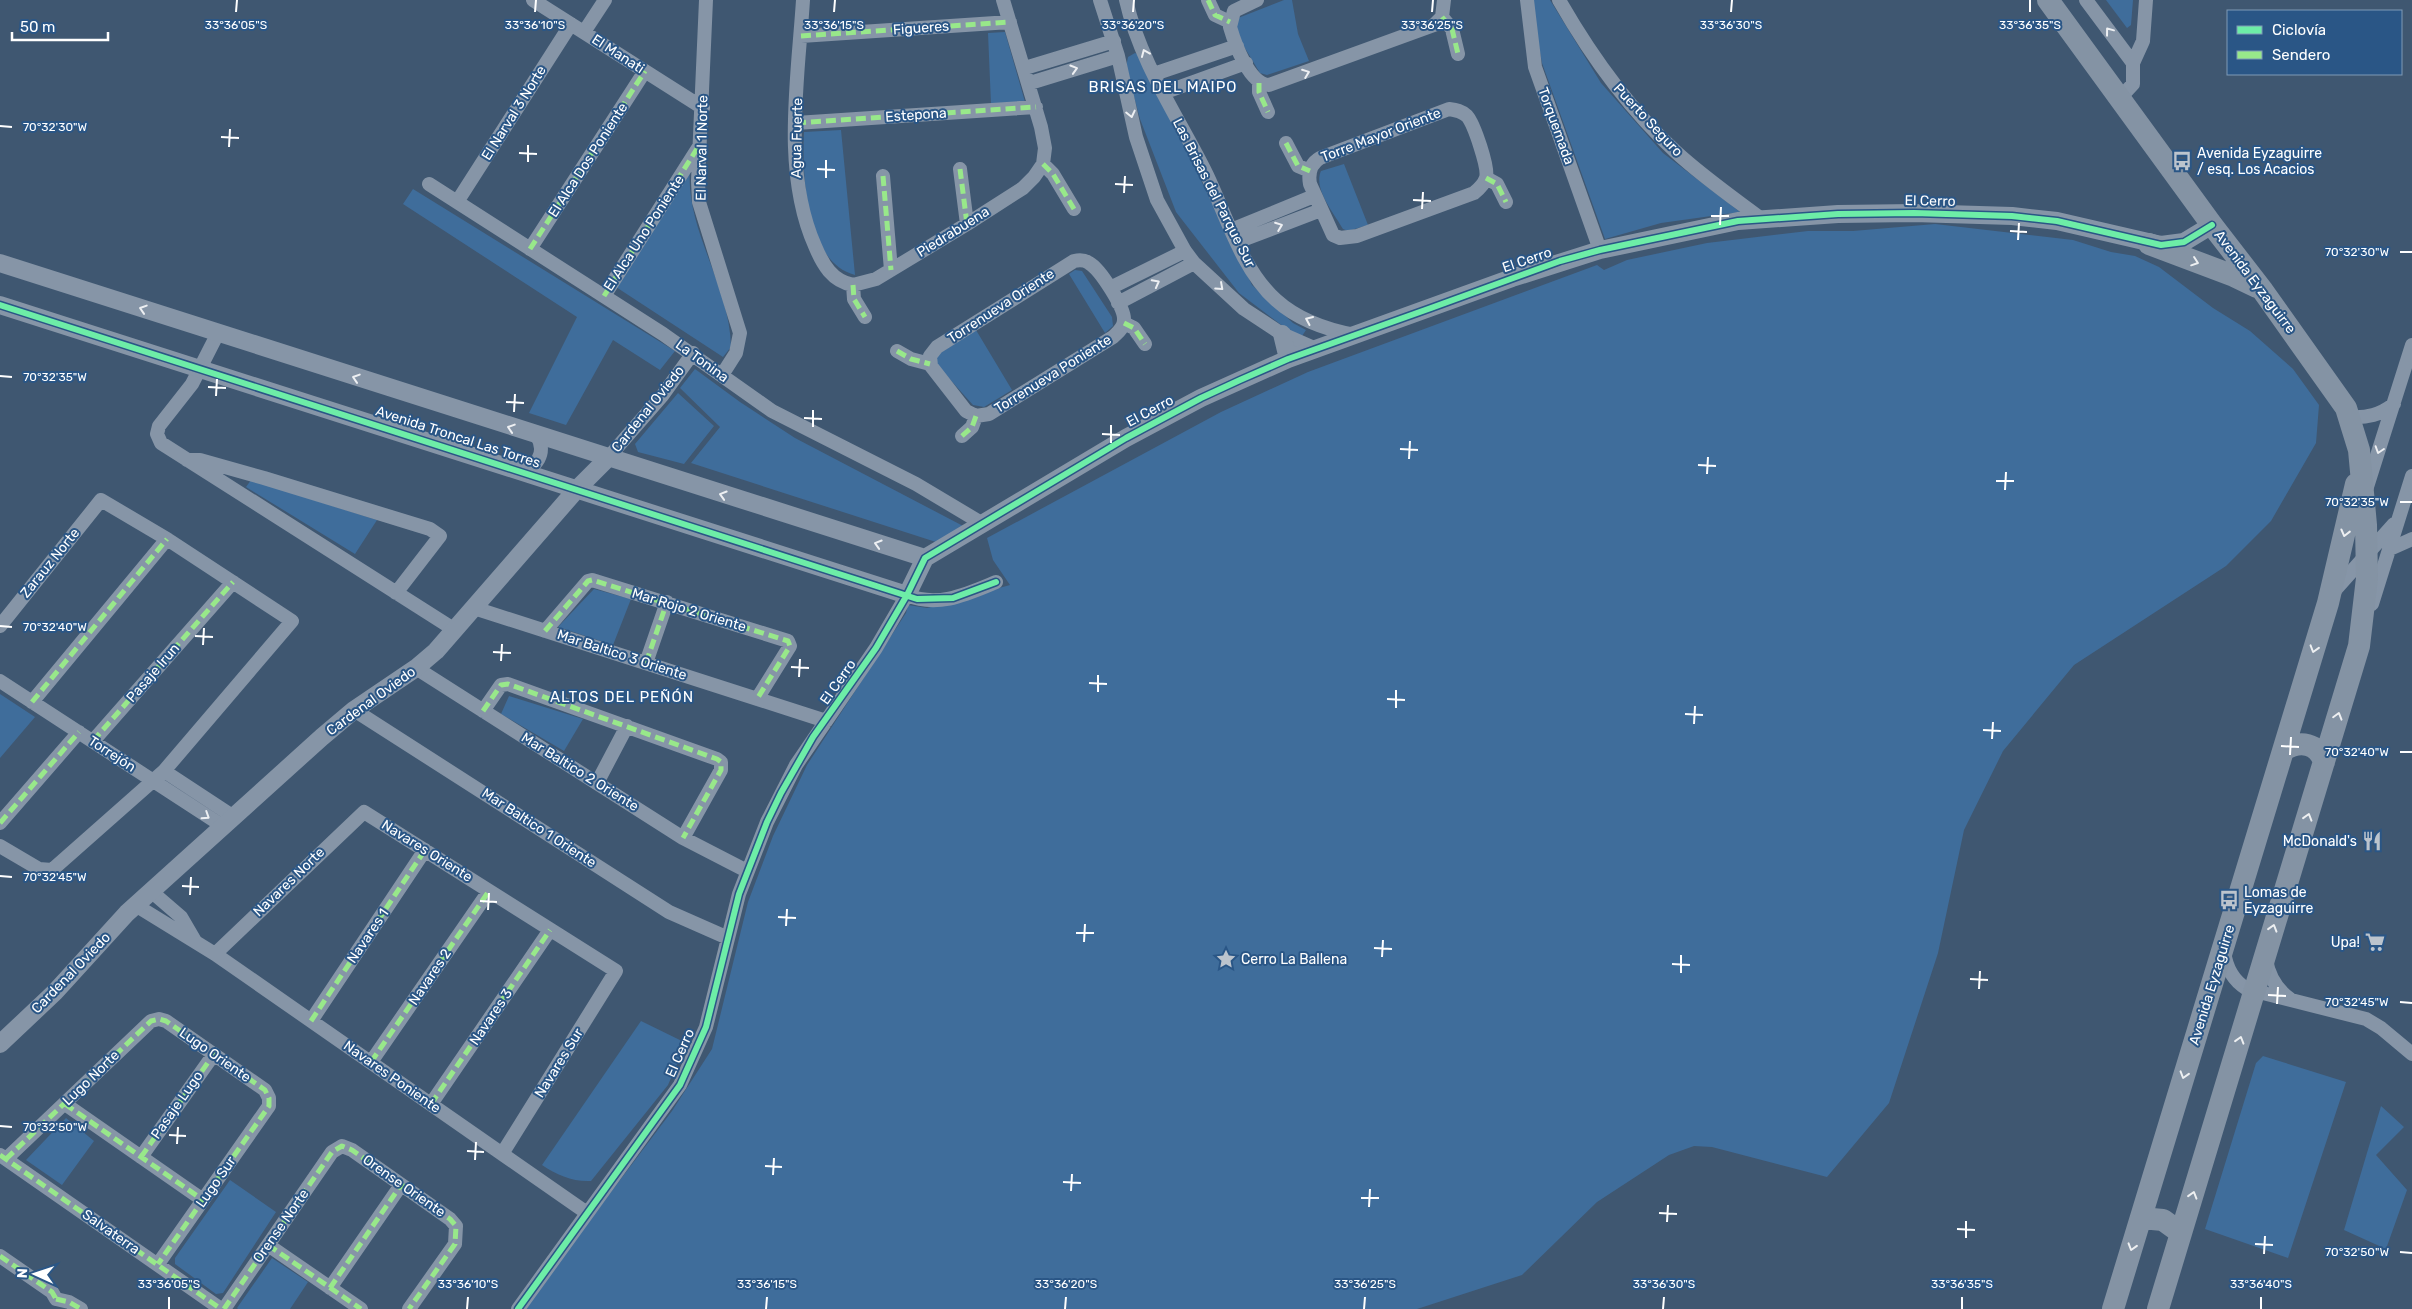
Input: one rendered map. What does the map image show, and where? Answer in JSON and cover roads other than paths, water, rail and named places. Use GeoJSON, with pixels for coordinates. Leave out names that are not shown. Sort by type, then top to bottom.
{"type":"FeatureCollection","features":[{"type":"Feature","properties":{"kind":"main road","name":"Avenida Eyzaguirre"},"geometry":{"type":"LineString","coordinates":[[2048,0],[2212,225],[2263,291],[2326,378],[2348,412],[2359,450],[2364,495],[2368,554],[2366,600],[2359,646],[2158,1309]]}},
{"type":"Feature","properties":{"kind":"main road"},"geometry":{"type":"LineString","coordinates":[[2149,244],[2234,276],[2263,291]]}},
{"type":"Feature","properties":{"kind":"main road","name":"Avenida Eyzaguirre"},"geometry":{"type":"LineString","coordinates":[[2113,1309],[2328,603],[2353,502],[2359,450]]}},
{"type":"Feature","properties":{"kind":"main road"},"geometry":{"type":"LineString","coordinates":[[2284,750],[2293,745],[2307,744],[2316,749],[2324,762]]}},
{"type":"Feature","properties":{"kind":"main road"},"geometry":{"type":"LineString","coordinates":[[2141,1218],[2163,1220],[2181,1233]]}},
{"type":"Feature","properties":{"kind":"street","name":"El Manati"},"geometry":{"type":"LineString","coordinates":[[534,0],[703,108]]}},
{"type":"Feature","properties":{"kind":"street"},"geometry":{"type":"LineString","coordinates":[[584,32],[605,0]]}},
{"type":"Feature","properties":{"kind":"street","name":"El Narval 1 Norte"},"geometry":{"type":"LineString","coordinates":[[706,0],[699,202],[740,332],[736,353],[722,375]]}},
{"type":"Feature","properties":{"kind":"street","name":"Agua Fuerte"},"geometry":{"type":"LineString","coordinates":[[803,0],[796,123],[796,175],[806,226],[818,255],[828,271],[840,281],[853,286]]}},
{"type":"Feature","properties":{"kind":"street"},"geometry":{"type":"LineString","coordinates":[[1003,0],[1030,83],[1044,139],[1043,164],[1053,174],[1074,209]]}},
{"type":"Feature","properties":{"kind":"street"},"geometry":{"type":"LineString","coordinates":[[1100,0],[1118,56],[1136,137],[1157,200],[1185,251],[1194,263],[1244,308],[1282,334],[1316,349]]}},
{"type":"Feature","properties":{"kind":"street","name":"Las Brisas del Parque Sur"},"geometry":{"type":"LineString","coordinates":[[1126,0],[1133,25],[1154,74],[1206,174],[1234,236],[1259,281],[1276,301],[1297,314],[1334,331],[1355,335]]}},
{"type":"Feature","properties":{"kind":"street"},"geometry":{"type":"LineString","coordinates":[[1208,0],[1215,15],[1230,22]]}},
{"type":"Feature","properties":{"kind":"street"},"geometry":{"type":"LineString","coordinates":[[1257,0],[1238,8],[1230,22],[1237,46],[1252,76],[1260,83],[1269,85],[1280,83],[1428,27],[1442,17]]}},
{"type":"Feature","properties":{"kind":"street"},"geometry":{"type":"LineString","coordinates":[[1444,0],[1442,17],[1452,29],[1458,54]]}},
{"type":"Feature","properties":{"kind":"street","name":"Torquemada"},"geometry":{"type":"LineString","coordinates":[[1527,0],[1535,67],[1600,250]]}},
{"type":"Feature","properties":{"kind":"street","name":"Puerto Seguro"},"geometry":{"type":"LineString","coordinates":[[1559,0],[1594,58],[1646,122],[1691,165],[1760,218]]}},
{"type":"Feature","properties":{"kind":"street"},"geometry":{"type":"LineString","coordinates":[[2086,0],[2133,63]]}},
{"type":"Feature","properties":{"kind":"street"},"geometry":{"type":"LineString","coordinates":[[2120,98],[2133,84],[2133,63],[2143,41],[2146,0]]}},
{"type":"Feature","properties":{"kind":"street","name":"Figueres"},"geometry":{"type":"LineString","coordinates":[[801,36],[1010,22]]}},
{"type":"Feature","properties":{"kind":"street","name":"El Narval 3 Norte"},"geometry":{"type":"LineString","coordinates":[[458,202],[570,24]]}},
{"type":"Feature","properties":{"kind":"street"},"geometry":{"type":"LineString","coordinates":[[1025,68],[1114,41]]}},
{"type":"Feature","properties":{"kind":"street"},"geometry":{"type":"LineString","coordinates":[[1154,74],[1237,46]]}},
{"type":"Feature","properties":{"kind":"street"},"geometry":{"type":"LineString","coordinates":[[1030,83],[1118,56]]}},
{"type":"Feature","properties":{"kind":"street"},"geometry":{"type":"LineString","coordinates":[[1163,93],[1246,63]]}},
{"type":"Feature","properties":{"kind":"street","name":"El Alca Dos Poniente"},"geometry":{"type":"LineString","coordinates":[[530,249],[645,71]]}},
{"type":"Feature","properties":{"kind":"street"},"geometry":{"type":"LineString","coordinates":[[1260,83],[1260,92],[1268,112]]}},
{"type":"Feature","properties":{"kind":"street","name":"Estepona"},"geometry":{"type":"LineString","coordinates":[[796,123],[1036,107]]}},
{"type":"Feature","properties":{"kind":"street","name":"Torre Mayor Oriente"},"geometry":{"type":"LineString","coordinates":[[1310,171],[1314,163],[1320,158],[1449,109],[1459,110],[1469,120],[1487,176]]}},
{"type":"Feature","properties":{"kind":"street"},"geometry":{"type":"LineString","coordinates":[[1286,143],[1298,166],[1310,171],[1310,184],[1314,196],[1330,231],[1336,237],[1357,236],[1474,192],[1482,186],[1487,176],[1497,184],[1506,202]]}},
{"type":"Feature","properties":{"kind":"street","name":"El Alca Uno Poniente"},"geometry":{"type":"LineString","coordinates":[[604,296],[700,144]]}},
{"type":"Feature","properties":{"kind":"street","name":"Piedrabuena"},"geometry":{"type":"LineString","coordinates":[[853,286],[866,283],[891,270],[1023,188],[1043,164]]}},
{"type":"Feature","properties":{"kind":"street"},"geometry":{"type":"LineString","coordinates":[[960,169],[966,224]]}},
{"type":"Feature","properties":{"kind":"street"},"geometry":{"type":"LineString","coordinates":[[882,176],[891,270]]}},
{"type":"Feature","properties":{"kind":"street","name":"La Tonina"},"geometry":{"type":"LineString","coordinates":[[429,184],[693,354],[786,419],[916,484],[983,524]]}},
{"type":"Feature","properties":{"kind":"street"},"geometry":{"type":"LineString","coordinates":[[1234,236],[1314,196]]}},
{"type":"Feature","properties":{"kind":"street"},"geometry":{"type":"LineString","coordinates":[[1234,236],[1321,210]]}},
{"type":"Feature","properties":{"kind":"street","name":"El Cerro"},"geometry":{"type":"LineString","coordinates":[[518,1309],[680,1086],[706,1027],[747,871],[781,793],[826,721],[876,648],[907,595],[925,558],[1162,418],[1288,360],[1520,275],[1600,250],[1715,225],[1760,218],[1873,213],[2012,216],[2065,222],[2149,244],[2184,242],[2212,225]]}},
{"type":"Feature","properties":{"kind":"street"},"geometry":{"type":"LineString","coordinates":[[1145,344],[1134,328],[1124,323],[1124,316],[1110,288],[1185,251]]}},
{"type":"Feature","properties":{"kind":"street","name":"Torrenueva Oriente"},"geometry":{"type":"LineString","coordinates":[[930,364],[931,353],[937,347],[1074,260],[1084,260],[1094,266],[1110,288]]}},
{"type":"Feature","properties":{"kind":"street","name":"Avenida Troncal Las Torres"},"geometry":{"type":"LineString","coordinates":[[0,263],[607,459],[925,558]]}},
{"type":"Feature","properties":{"kind":"street"},"geometry":{"type":"LineString","coordinates":[[1118,303],[1194,263]]}},
{"type":"Feature","properties":{"kind":"street"},"geometry":{"type":"LineString","coordinates":[[853,286],[854,299],[866,317]]}},
{"type":"Feature","properties":{"kind":"street","name":"Avenida Troncal Las Torres"},"geometry":{"type":"LineString","coordinates":[[0,305],[202,368],[907,595]]}},
{"type":"Feature","properties":{"kind":"street","name":"Torrenueva Poniente"},"geometry":{"type":"LineString","coordinates":[[976,416],[989,414],[1114,337],[1124,323]]}},
{"type":"Feature","properties":{"kind":"street"},"geometry":{"type":"LineString","coordinates":[[218,333],[202,368],[157,430],[161,443],[183,460],[455,630]]}},
{"type":"Feature","properties":{"kind":"street"},"geometry":{"type":"LineString","coordinates":[[1282,334],[1288,360]]}},
{"type":"Feature","properties":{"kind":"street","name":"Avenida Eyzaguirre"},"geometry":{"type":"LineString","coordinates":[[2364,495],[2412,345]]}},
{"type":"Feature","properties":{"kind":"street"},"geometry":{"type":"LineString","coordinates":[[898,351],[911,359],[930,364],[966,411],[976,416],[972,427],[962,436]]}},
{"type":"Feature","properties":{"kind":"street","name":"Cardenal Oviedo"},"geometry":{"type":"LineString","coordinates":[[0,1044],[56,992],[152,892],[354,710],[416,668],[455,630],[577,488],[607,459],[662,396],[693,354]]}},
{"type":"Feature","properties":{"kind":"street"},"geometry":{"type":"LineString","coordinates":[[2348,412],[2369,417],[2394,404]]}},
{"type":"Feature","properties":{"kind":"street"},"geometry":{"type":"LineString","coordinates":[[518,470],[533,466],[540,457],[541,446],[537,436]]}},
{"type":"Feature","properties":{"kind":"street"},"geometry":{"type":"LineString","coordinates":[[183,460],[200,460],[430,528],[440,536],[396,593]]}},
{"type":"Feature","properties":{"kind":"street","name":"Avenida Eyzaguirre"},"geometry":{"type":"LineString","coordinates":[[2359,646],[2412,478]]}},
{"type":"Feature","properties":{"kind":"street","name":"Zarauz Norte"},"geometry":{"type":"LineString","coordinates":[[0,626],[101,500],[167,539]]}},
{"type":"Feature","properties":{"kind":"street","name":"Avenida Eyzaguirre"},"geometry":{"type":"LineString","coordinates":[[2328,603],[2345,577],[2368,554],[2400,515]]}},
{"type":"Feature","properties":{"kind":"street"},"geometry":{"type":"LineString","coordinates":[[2390,549],[2412,538]]}},
{"type":"Feature","properties":{"kind":"street"},"geometry":{"type":"LineString","coordinates":[[0,846],[39,869],[52,870],[164,771],[292,622],[167,539],[32,702]]}},
{"type":"Feature","properties":{"kind":"street","name":"Mar Rojo 2 Oriente"},"geometry":{"type":"LineString","coordinates":[[544,631],[588,581],[596,581],[667,602],[790,643],[757,699]]}},
{"type":"Feature","properties":{"kind":"street","name":"Pasaje Irun"},"geometry":{"type":"LineString","coordinates":[[93,741],[233,582]]}},
{"type":"Feature","properties":{"kind":"street"},"geometry":{"type":"LineString","coordinates":[[907,595],[931,600],[953,598],[996,582]]}},
{"type":"Feature","properties":{"kind":"street"},"geometry":{"type":"LineString","coordinates":[[646,663],[667,602]]}},
{"type":"Feature","properties":{"kind":"street","name":"Mar Baltico 3 Oriente"},"geometry":{"type":"LineString","coordinates":[[474,608],[826,721]]}},
{"type":"Feature","properties":{"kind":"street","name":"Mar Baltico 2 Oriente"},"geometry":{"type":"LineString","coordinates":[[416,668],[684,838],[747,871]]}},
{"type":"Feature","properties":{"kind":"street","name":"Torrejón"},"geometry":{"type":"LineString","coordinates":[[0,681],[152,780],[229,822]]}},
{"type":"Feature","properties":{"kind":"street"},"geometry":{"type":"LineString","coordinates":[[483,711],[504,684],[627,726],[721,762],[721,770],[684,838]]}},
{"type":"Feature","properties":{"kind":"street","name":"Mar Baltico 1 Oriente"},"geometry":{"type":"LineString","coordinates":[[354,710],[669,912],[728,938]]}},
{"type":"Feature","properties":{"kind":"street"},"geometry":{"type":"LineString","coordinates":[[597,783],[627,726]]}},
{"type":"Feature","properties":{"kind":"street"},"geometry":{"type":"LineString","coordinates":[[0,823],[79,732]]}},
{"type":"Feature","properties":{"kind":"street"},"geometry":{"type":"LineString","coordinates":[[164,771],[229,822]]}},
{"type":"Feature","properties":{"kind":"street","name":"Navares Oriente"},"geometry":{"type":"LineString","coordinates":[[364,812],[616,971]]}},
{"type":"Feature","properties":{"kind":"street","name":"Navares Norte"},"geometry":{"type":"LineString","coordinates":[[215,954],[364,812]]}},
{"type":"Feature","properties":{"kind":"street","name":"Navares 1"},"geometry":{"type":"LineString","coordinates":[[311,1021],[425,850]]}},
{"type":"Feature","properties":{"kind":"street","name":"Navares 2"},"geometry":{"type":"LineString","coordinates":[[371,1062],[488,891]]}},
{"type":"Feature","properties":{"kind":"street"},"geometry":{"type":"LineString","coordinates":[[152,892],[181,917],[196,944]]}},
{"type":"Feature","properties":{"kind":"street","name":"Navares Poniente"},"geometry":{"type":"LineString","coordinates":[[137,906],[215,954],[587,1213]]}},
{"type":"Feature","properties":{"kind":"street","name":"Navares 3"},"geometry":{"type":"LineString","coordinates":[[431,1104],[550,930]]}},
{"type":"Feature","properties":{"kind":"street"},"geometry":{"type":"LineString","coordinates":[[2224,945],[2226,960],[2234,979],[2240,985],[2254,992],[2366,1019],[2381,1028],[2412,1054]]}},
{"type":"Feature","properties":{"kind":"street"},"geometry":{"type":"LineString","coordinates":[[2265,956],[2272,982],[2280,992],[2291,1000]]}},
{"type":"Feature","properties":{"kind":"street","name":"Navares Sur"},"geometry":{"type":"LineString","coordinates":[[502,1154],[616,971]]}},
{"type":"Feature","properties":{"kind":"street","name":"Lugo Oriente"},"geometry":{"type":"LineString","coordinates":[[155,1019],[166,1021],[214,1054],[262,1088],[269,1098]]}},
{"type":"Feature","properties":{"kind":"street","name":"Lugo Norte"},"geometry":{"type":"LineString","coordinates":[[3,1157],[66,1104],[145,1026],[155,1019]]}},
{"type":"Feature","properties":{"kind":"street","name":"Pasaje Lugo"},"geometry":{"type":"LineString","coordinates":[[141,1157],[214,1054]]}},
{"type":"Feature","properties":{"kind":"street","name":"Lugo Sur"},"geometry":{"type":"LineString","coordinates":[[158,1264],[267,1109],[269,1098]]}},
{"type":"Feature","properties":{"kind":"street"},"geometry":{"type":"LineString","coordinates":[[66,1104],[203,1200]]}},
{"type":"Feature","properties":{"kind":"street","name":"Orense Oriente"},"geometry":{"type":"LineString","coordinates":[[342,1146],[352,1150],[402,1185],[450,1219],[456,1226],[457,1233],[454,1244],[409,1309]]}},
{"type":"Feature","properties":{"kind":"street","name":"Orense Norte"},"geometry":{"type":"LineString","coordinates":[[223,1309],[332,1152],[342,1146]]}},
{"type":"Feature","properties":{"kind":"street","name":"Salvaterra"},"geometry":{"type":"LineString","coordinates":[[3,1157],[223,1309]]}},
{"type":"Feature","properties":{"kind":"street"},"geometry":{"type":"LineString","coordinates":[[330,1288],[402,1185]]}},
{"type":"Feature","properties":{"kind":"street"},"geometry":{"type":"LineString","coordinates":[[268,1245],[361,1309]]}},
{"type":"Feature","properties":{"kind":"street"},"geometry":{"type":"LineString","coordinates":[[0,1256],[52,1292],[54,1304],[69,1302],[81,1309]]}},
{"type":"Feature","properties":{"kind":"place","name":"Avenida Eyzaguirre / esq. Los Acacios"},"geometry":{"type":"Point","coordinates":[2182,161]}},
{"type":"Feature","properties":{"kind":"place","name":"McDonald's"},"geometry":{"type":"Point","coordinates":[2372,841]}},
{"type":"Feature","properties":{"kind":"place","name":"Lomas de Eyzaguirre"},"geometry":{"type":"Point","coordinates":[2229,900]}},
{"type":"Feature","properties":{"kind":"place","name":"Upa!"},"geometry":{"type":"Point","coordinates":[2375,942]}},
{"type":"Feature","properties":{"kind":"place","name":"Cerro La Ballena"},"geometry":{"type":"Point","coordinates":[1226,959]}},
{"type":"Feature","properties":{"kind":"district","name":"BRISAS DEL MAIPO"},"geometry":{"type":"Point","coordinates":[1163,87]}},
{"type":"Feature","properties":{"kind":"district","name":"ALTOS DEL PEÑÓN"},"geometry":{"type":"Point","coordinates":[622,697]}}]}
